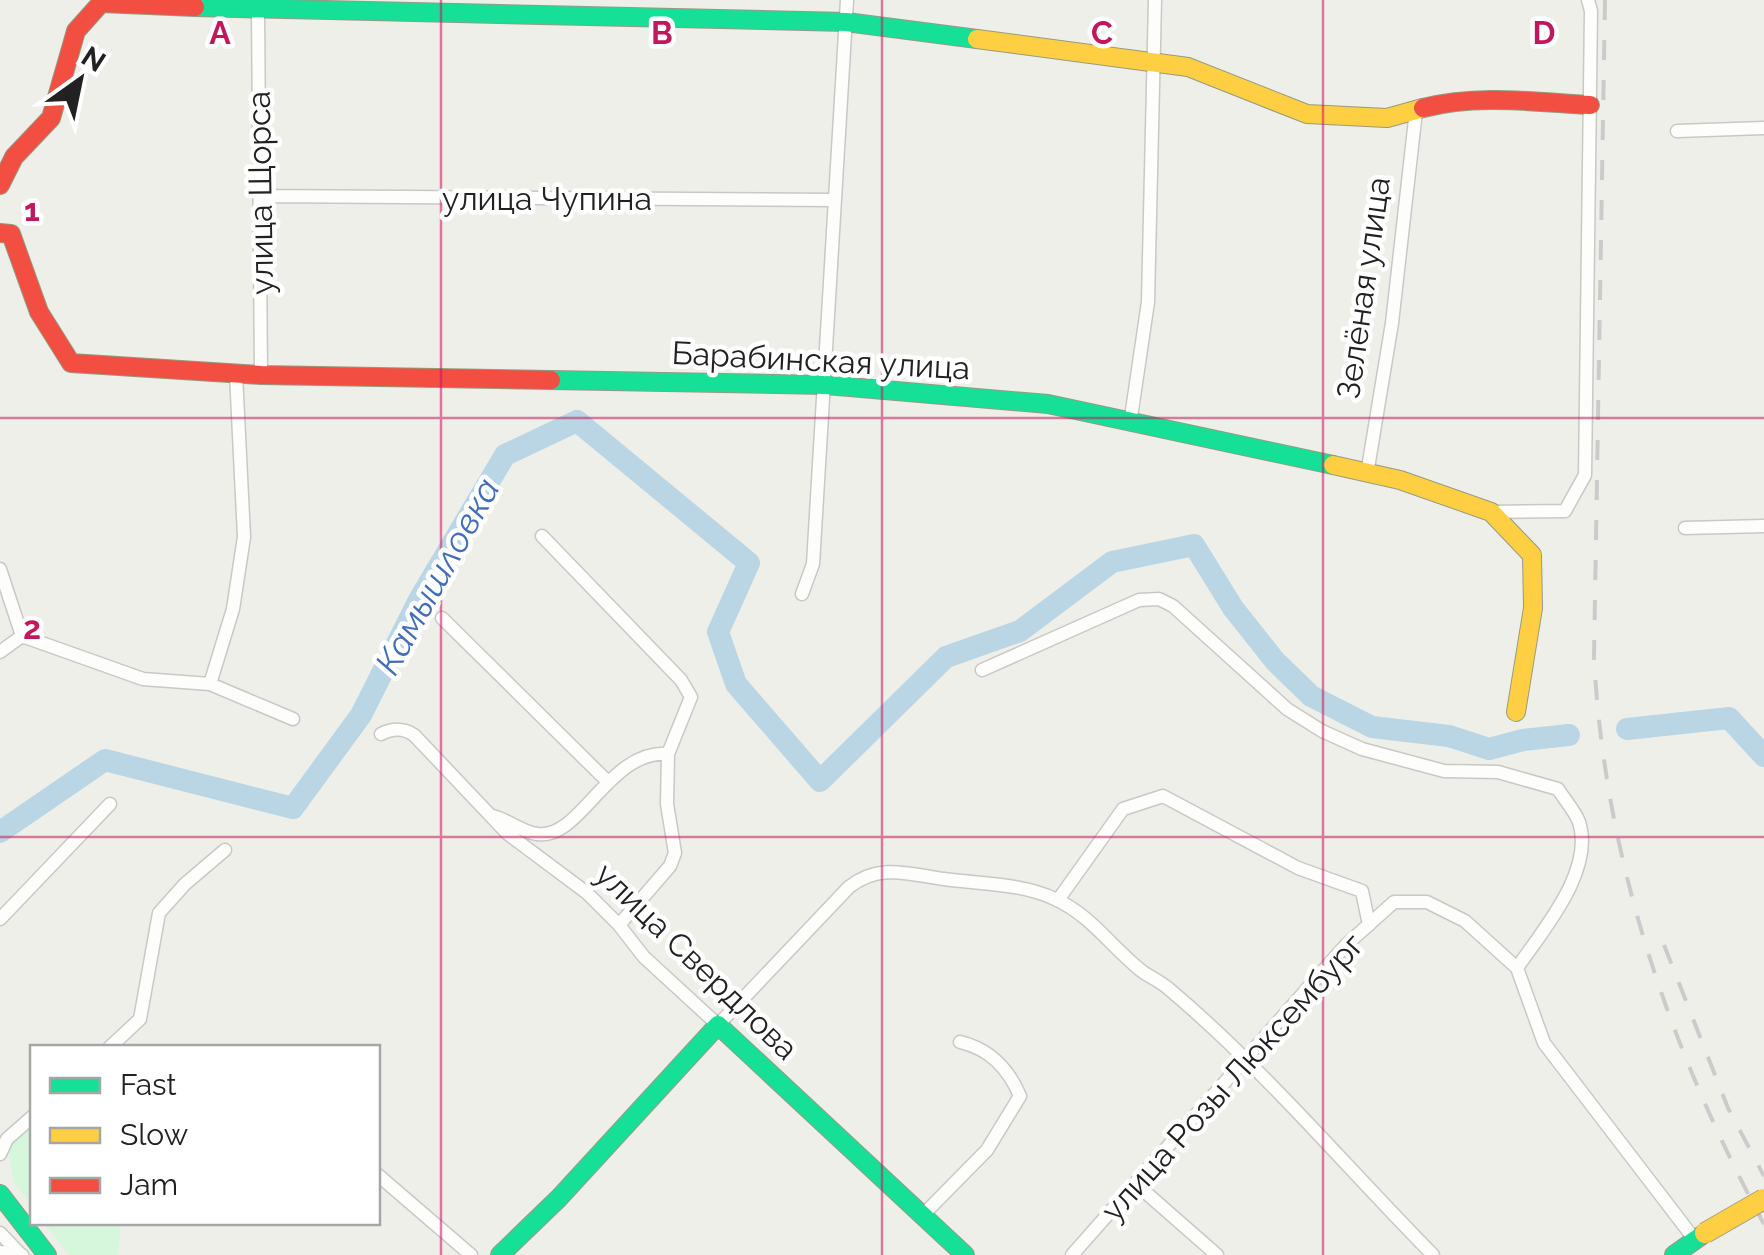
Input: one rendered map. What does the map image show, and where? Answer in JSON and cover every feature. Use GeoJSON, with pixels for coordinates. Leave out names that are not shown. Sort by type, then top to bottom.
{"type":"FeatureCollection","features":[{"type":"Feature","properties":{"kind":"street"},"geometry":{"type":"LineString","coordinates":[[802,594],[813,564],[847,0]]}},
{"type":"Feature","properties":{"kind":"street"},"geometry":{"type":"LineString","coordinates":[[1130,424],[1148,302],[1155,0]]}},
{"type":"Feature","properties":{"kind":"street"},"geometry":{"type":"LineString","coordinates":[[1491,512],[1565,511],[1585,475],[1591,11],[1588,0]]}},
{"type":"Feature","properties":{"kind":"street"},"geometry":{"type":"LineString","coordinates":[[0,185],[14,157],[50,118],[76,31],[101,3],[846,22],[1201,71],[1307,114],[1387,118],[1450,101],[1590,105]]}},
{"type":"Feature","properties":{"kind":"street","name":"улица Щорса"},"geometry":{"type":"LineString","coordinates":[[258,10],[261,375]]}},
{"type":"Feature","properties":{"kind":"street","name":"Зелёная улица"},"geometry":{"type":"LineString","coordinates":[[1367,474],[1392,323],[1416,111]]}},
{"type":"Feature","properties":{"kind":"street"},"geometry":{"type":"LineString","coordinates":[[1676,131],[1764,128]]}},
{"type":"Feature","properties":{"kind":"street","name":"улица Чупина"},"geometry":{"type":"LineString","coordinates":[[261,196],[832,200]]}},
{"type":"Feature","properties":{"kind":"street","name":"Барабинская улица"},"geometry":{"type":"LineString","coordinates":[[0,234],[11,234],[39,312],[71,363],[261,375],[826,385],[1048,404],[1400,480],[1491,512],[1532,555],[1533,608],[1516,712]]}},
{"type":"Feature","properties":{"kind":"street"},"geometry":{"type":"LineString","coordinates":[[210,684],[233,609],[244,537],[236,374]]}},
{"type":"Feature","properties":{"kind":"street"},"geometry":{"type":"LineString","coordinates":[[1685,528],[1764,526]]}},
{"type":"Feature","properties":{"kind":"street"},"geometry":{"type":"LineString","coordinates":[[542,536],[681,680],[692,697],[668,754],[668,804],[675,853],[670,866],[619,925]]}},
{"type":"Feature","properties":{"kind":"street"},"geometry":{"type":"LineString","coordinates":[[0,569],[22,636]]}},
{"type":"Feature","properties":{"kind":"street"},"geometry":{"type":"LineString","coordinates":[[982,670],[1138,600],[1159,599],[1173,606],[1287,710],[1322,731],[1362,749],[1444,771],[1498,772],[1558,789],[1579,823],[1580,855],[1571,889],[1517,968],[1544,1043],[1700,1237]]}},
{"type":"Feature","properties":{"kind":"street"},"geometry":{"type":"LineString","coordinates":[[442,618],[608,782]]}},
{"type":"Feature","properties":{"kind":"street"},"geometry":{"type":"LineString","coordinates":[[22,636],[143,679],[210,684],[293,718]]}},
{"type":"Feature","properties":{"kind":"street"},"geometry":{"type":"LineString","coordinates":[[0,652],[22,636]]}},
{"type":"Feature","properties":{"kind":"street","name":"улица Свердлова"},"geometry":{"type":"LineString","coordinates":[[381,734],[406,730],[414,736],[491,815],[540,860],[587,893],[644,957],[964,1255]]}},
{"type":"Feature","properties":{"kind":"street"},"geometry":{"type":"LineString","coordinates":[[491,815],[535,834],[558,831],[640,757],[654,752],[668,754]]}},
{"type":"Feature","properties":{"kind":"street"},"geometry":{"type":"LineString","coordinates":[[1058,900],[1123,809],[1163,796],[1298,868],[1362,891],[1368,925]]}},
{"type":"Feature","properties":{"kind":"street"},"geometry":{"type":"LineString","coordinates":[[0,919],[110,804]]}},
{"type":"Feature","properties":{"kind":"street"},"geometry":{"type":"LineString","coordinates":[[112,1045],[140,1019],[158,913],[225,850]]}},
{"type":"Feature","properties":{"kind":"street"},"geometry":{"type":"LineString","coordinates":[[500,1255],[559,1198],[718,1025],[862,878],[890,871],[1028,890],[1058,900],[1090,922],[1143,972],[1166,986],[1286,1100],[1432,1255]]}},
{"type":"Feature","properties":{"kind":"street","name":"улица Розы Люксембург"},"geometry":{"type":"LineString","coordinates":[[1072,1255],[1346,944],[1394,902],[1426,902],[1465,921],[1517,968]]}},
{"type":"Feature","properties":{"kind":"street"},"geometry":{"type":"LineString","coordinates":[[922,1216],[987,1150],[1020,1096],[1005,1068],[989,1053],[960,1042]]}},
{"type":"Feature","properties":{"kind":"street"},"geometry":{"type":"LineString","coordinates":[[0,1154],[4,1134],[30,1118]]}},
{"type":"Feature","properties":{"kind":"street"},"geometry":{"type":"LineString","coordinates":[[380,1177],[470,1255]]}},
{"type":"Feature","properties":{"kind":"street"},"geometry":{"type":"LineString","coordinates":[[1136,1184],[1217,1255]]}},
{"type":"Feature","properties":{"kind":"street"},"geometry":{"type":"LineString","coordinates":[[0,1194],[47,1255]]}},
{"type":"Feature","properties":{"kind":"street"},"geometry":{"type":"LineString","coordinates":[[1674,1255],[1764,1199]]}},
{"type":"Feature","properties":{"kind":"street"},"geometry":{"type":"LineString","coordinates":[[0,1232],[21,1255]]}},
{"type":"Feature","properties":{"kind":"street"},"geometry":{"type":"LineString","coordinates":[[0,1252],[21,1255]]}},
{"type":"Feature","properties":{"kind":"green space"},"geometry":{"type":"Polygon","coordinates":[[[30,1122],[30,1204],[14,1182],[8,1150],[30,1122]]]}},
{"type":"Feature","properties":{"kind":"green space"},"geometry":{"type":"Polygon","coordinates":[[[46,1225],[121,1225],[118,1255],[69,1255],[46,1225]]]}},
{"type":"Feature","properties":{"kind":"waterway","name":"Камышловка"},"geometry":{"type":"LineString","coordinates":[[0,832],[105,760],[293,808],[361,715],[420,598],[505,455],[577,421],[749,563],[718,632],[736,684],[820,781],[946,657],[1020,631],[1112,562],[1194,545],[1233,608],[1275,661],[1311,696],[1372,727],[1449,736],[1489,749],[1523,740],[1569,735]]}},
{"type":"Feature","properties":{"kind":"waterway","name":"Камышловка"},"geometry":{"type":"LineString","coordinates":[[1627,729],[1729,718],[1764,756]]}},
{"type":"Feature","properties":{"kind":"railway"},"geometry":{"type":"LineString","coordinates":[[1605,0],[1594,657],[1600,732],[1611,805],[1647,950],[1699,1089],[1764,1224]]}},
{"type":"Feature","properties":{"kind":"railway"},"geometry":{"type":"LineString","coordinates":[[1664,945],[1728,1108],[1764,1176]]}},
{"type":"Feature","properties":{"kind":"traffic: fast"},"geometry":{"type":"LineString","coordinates":[[195,7],[846,22],[977,39]]}},
{"type":"Feature","properties":{"kind":"traffic: fast"},"geometry":{"type":"LineString","coordinates":[[551,380],[826,385],[1048,404],[1333,465]]}},
{"type":"Feature","properties":{"kind":"traffic: fast"},"geometry":{"type":"LineString","coordinates":[[500,1255],[559,1198],[718,1025],[965,1255]]}},
{"type":"Feature","properties":{"kind":"traffic: fast"},"geometry":{"type":"LineString","coordinates":[[0,1194],[47,1255]]}},
{"type":"Feature","properties":{"kind":"traffic: fast"},"geometry":{"type":"LineString","coordinates":[[1674,1255],[1705,1233]]}},
{"type":"Feature","properties":{"kind":"traffic: slow"},"geometry":{"type":"LineString","coordinates":[[977,39],[1188,67],[1307,114],[1387,118],[1423,108]]}},
{"type":"Feature","properties":{"kind":"traffic: slow"},"geometry":{"type":"LineString","coordinates":[[1333,465],[1400,480],[1491,512],[1532,555],[1533,608],[1516,712]]}},
{"type":"Feature","properties":{"kind":"traffic: slow"},"geometry":{"type":"LineString","coordinates":[[1705,1233],[1764,1199]]}},
{"type":"Feature","properties":{"kind":"traffic: jam"},"geometry":{"type":"LineString","coordinates":[[0,185],[14,157],[51,118],[76,31],[101,3],[195,7]]}},
{"type":"Feature","properties":{"kind":"traffic: jam"},"geometry":{"type":"LineString","coordinates":[[1423,108],[1485,100],[1590,105]]}},
{"type":"Feature","properties":{"kind":"traffic: jam"},"geometry":{"type":"LineString","coordinates":[[0,233],[11,234],[39,312],[71,363],[261,375],[551,380]]}}]}
